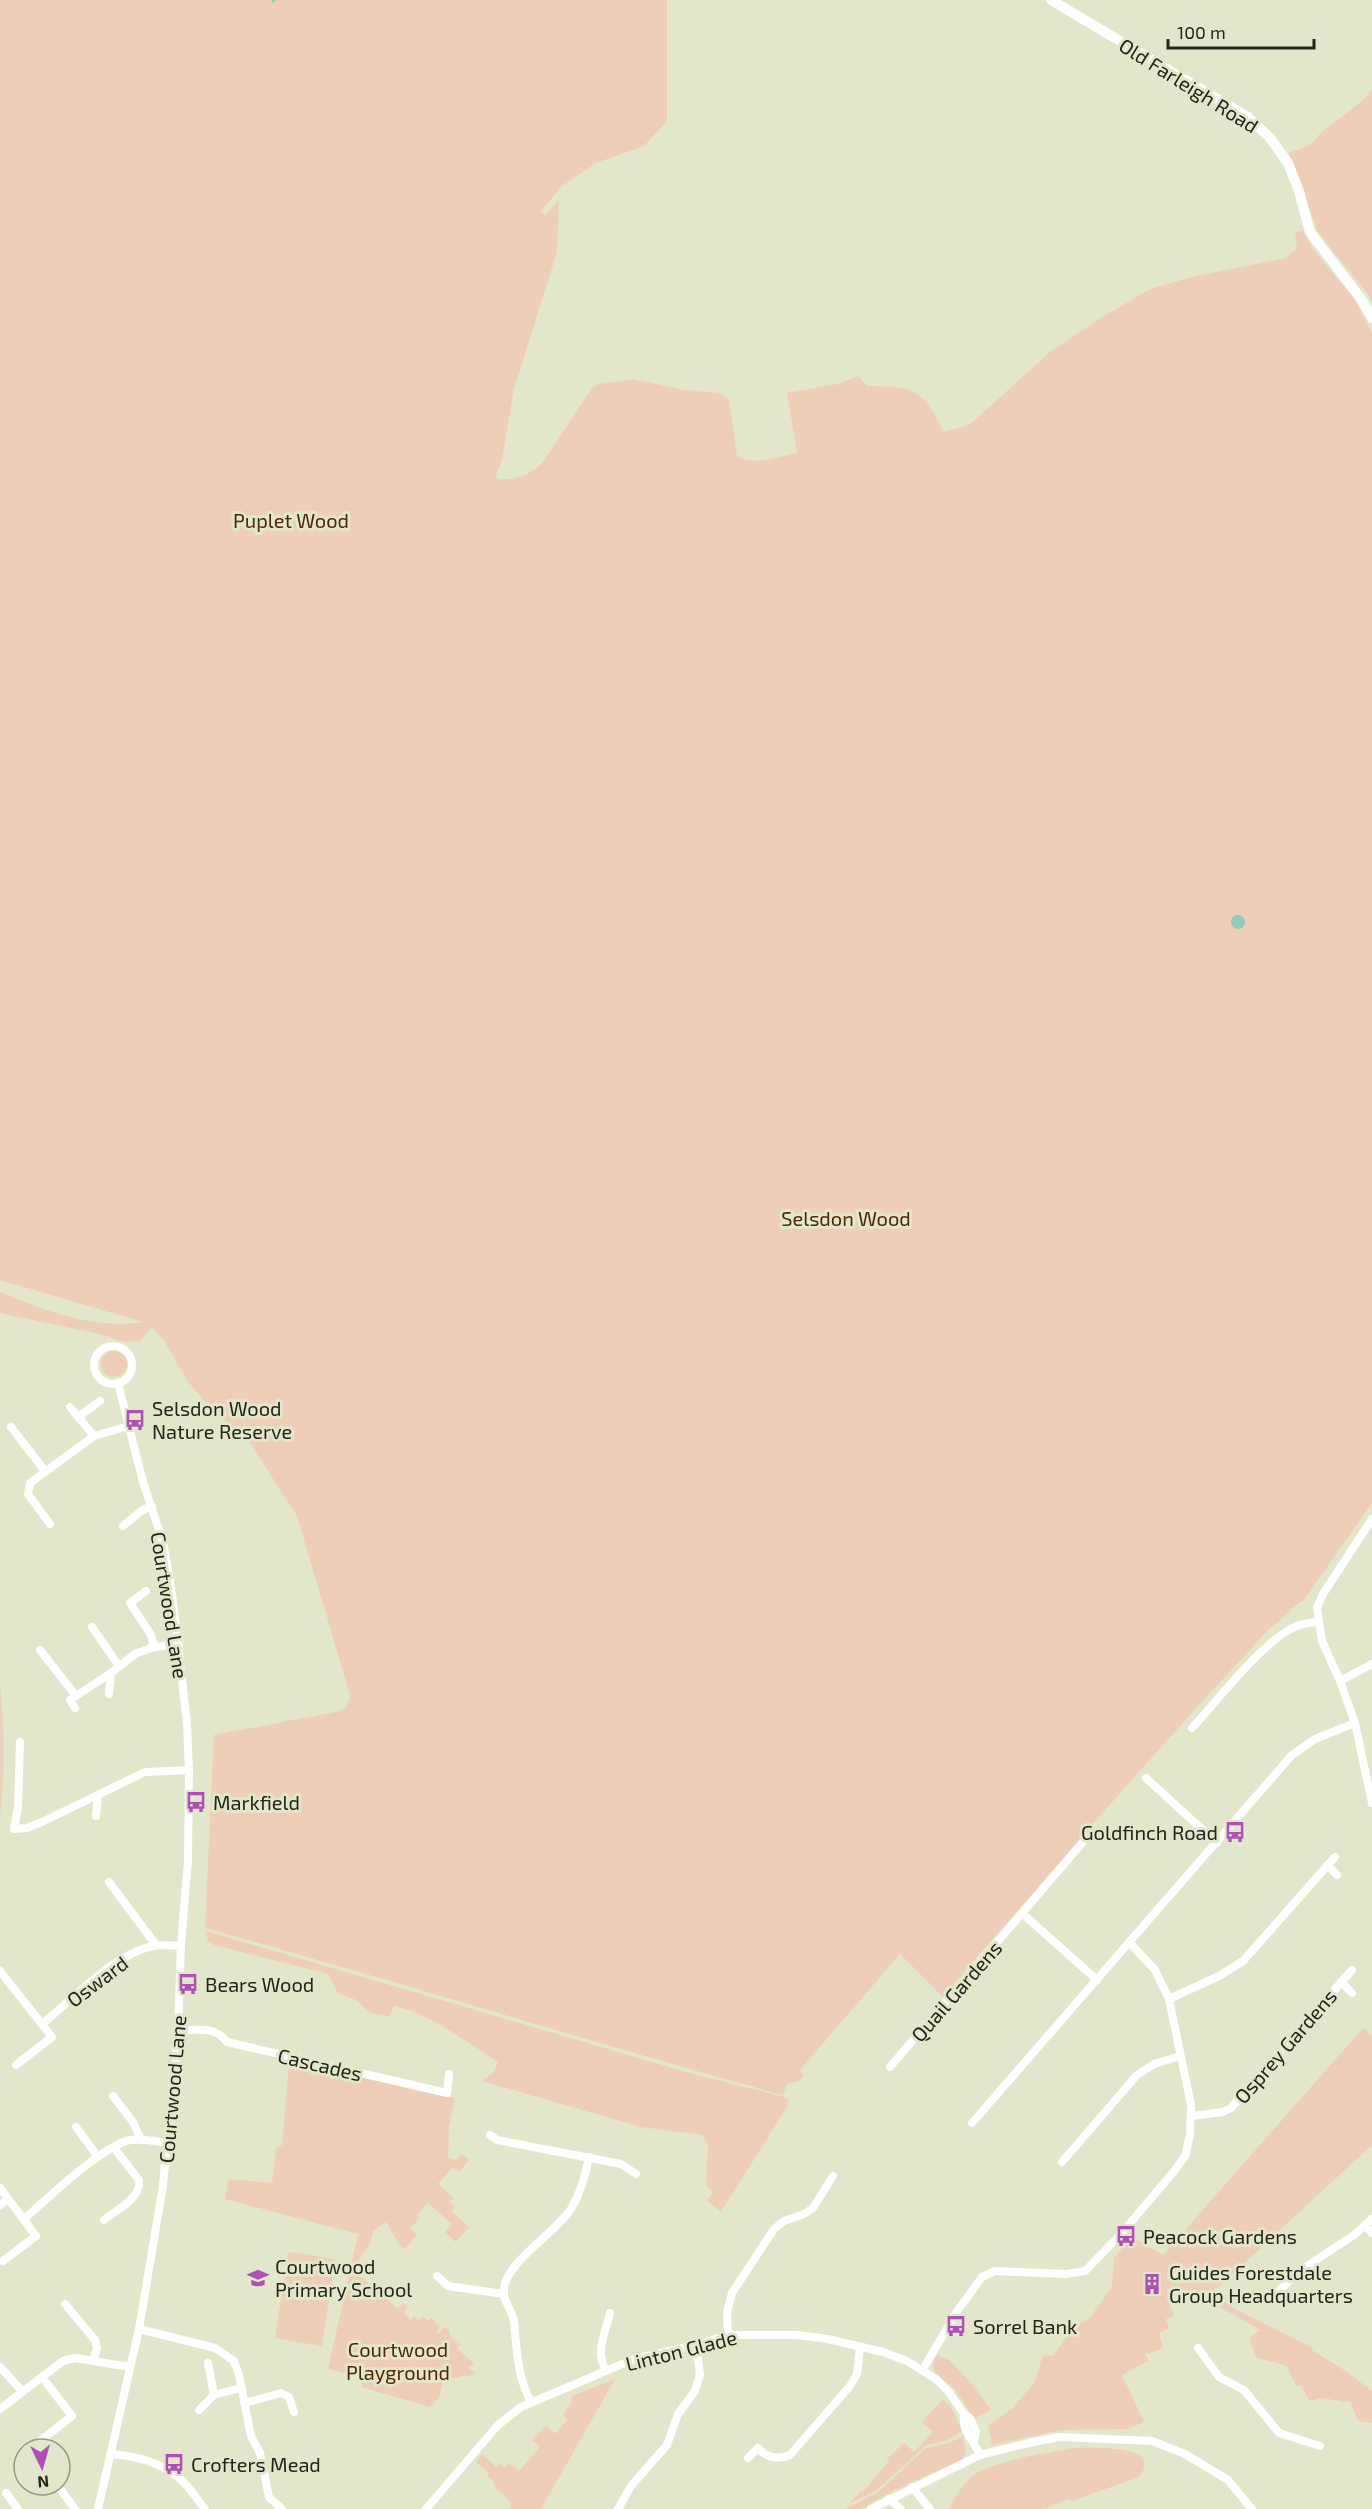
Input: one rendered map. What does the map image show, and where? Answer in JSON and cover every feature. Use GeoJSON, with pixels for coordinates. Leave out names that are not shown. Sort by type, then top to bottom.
{"type":"FeatureCollection","features":[{"type":"Feature","properties":{"kind":"street","name":"Old Farleigh Road"},"geometry":{"type":"LineString","coordinates":[[1051,0],[1248,117],[1270,138],[1288,163],[1299,191],[1310,232],[1361,299],[1372,318]]}},
{"type":"Feature","properties":{"kind":"street"},"geometry":{"type":"LineString","coordinates":[[119,1347],[130,1356],[131,1371],[128,1377],[118,1383],[108,1383],[97,1374],[96,1359],[105,1348],[119,1347]]}},
{"type":"Feature","properties":{"kind":"street","name":"Courtwood Lane"},"geometry":{"type":"LineString","coordinates":[[98,2509],[139,2329],[163,2185],[178,2030],[181,1946],[188,1860],[189,1770],[179,1644],[163,1542],[118,1383]]}},
{"type":"Feature","properties":{"kind":"street"},"geometry":{"type":"LineString","coordinates":[[78,1417],[100,1401]]}},
{"type":"Feature","properties":{"kind":"street"},"geometry":{"type":"LineString","coordinates":[[70,1407],[94,1436]]}},
{"type":"Feature","properties":{"kind":"street"},"geometry":{"type":"LineString","coordinates":[[50,1524],[28,1494],[30,1483],[94,1436],[129,1426]]}},
{"type":"Feature","properties":{"kind":"street"},"geometry":{"type":"LineString","coordinates":[[11,1427],[45,1470]]}},
{"type":"Feature","properties":{"kind":"street"},"geometry":{"type":"LineString","coordinates":[[123,1526],[141,1511],[152,1506]]}},
{"type":"Feature","properties":{"kind":"street"},"geometry":{"type":"LineString","coordinates":[[1372,1519],[1323,1594],[1317,1608],[1317,1622],[1322,1641],[1355,1722],[1370,1777],[1372,1803]]}},
{"type":"Feature","properties":{"kind":"street"},"geometry":{"type":"LineString","coordinates":[[146,1592],[130,1603],[151,1635],[154,1647]]}},
{"type":"Feature","properties":{"kind":"street"},"geometry":{"type":"LineString","coordinates":[[1192,1728],[1270,1643],[1289,1629],[1317,1622]]}},
{"type":"Feature","properties":{"kind":"street"},"geometry":{"type":"LineString","coordinates":[[92,1627],[119,1666]]}},
{"type":"Feature","properties":{"kind":"street"},"geometry":{"type":"LineString","coordinates":[[75,1708],[70,1700],[135,1654],[154,1647],[179,1644]]}},
{"type":"Feature","properties":{"kind":"street"},"geometry":{"type":"LineString","coordinates":[[40,1650],[76,1696]]}},
{"type":"Feature","properties":{"kind":"street"},"geometry":{"type":"LineString","coordinates":[[1340,1681],[1372,1664]]}},
{"type":"Feature","properties":{"kind":"street"},"geometry":{"type":"LineString","coordinates":[[109,1694],[111,1673]]}},
{"type":"Feature","properties":{"kind":"street"},"geometry":{"type":"LineString","coordinates":[[972,2123],[1292,1755],[1315,1739],[1355,1722]]}},
{"type":"Feature","properties":{"kind":"street"},"geometry":{"type":"LineString","coordinates":[[20,1742],[18,1807],[14,1829],[27,1828],[145,1772],[189,1770]]}},
{"type":"Feature","properties":{"kind":"street"},"geometry":{"type":"LineString","coordinates":[[1146,1778],[1217,1843]]}},
{"type":"Feature","properties":{"kind":"street"},"geometry":{"type":"LineString","coordinates":[[96,1816],[98,1795]]}},
{"type":"Feature","properties":{"kind":"street","name":"Quail Gardens"},"geometry":{"type":"LineString","coordinates":[[890,2067],[1083,1842]]}},
{"type":"Feature","properties":{"kind":"street"},"geometry":{"type":"LineString","coordinates":[[1169,1999],[1218,1976],[1243,1961],[1335,1857]]}},
{"type":"Feature","properties":{"kind":"street"},"geometry":{"type":"LineString","coordinates":[[1327,1865],[1337,1875]]}},
{"type":"Feature","properties":{"kind":"street"},"geometry":{"type":"LineString","coordinates":[[109,1882],[156,1945]]}},
{"type":"Feature","properties":{"kind":"street"},"geometry":{"type":"LineString","coordinates":[[1023,1914],[1097,1980]]}},
{"type":"Feature","properties":{"kind":"street"},"geometry":{"type":"LineString","coordinates":[[923,2369],[958,2310],[982,2277],[995,2271],[1076,2274],[1092,2266],[1185,2156],[1192,2116],[1169,1999],[1155,1970],[1130,1943]]}},
{"type":"Feature","properties":{"kind":"street","name":"Osward"},"geometry":{"type":"LineString","coordinates":[[42,2024],[114,1964],[156,1945],[181,1946]]}},
{"type":"Feature","properties":{"kind":"street","name":"Osprey Gardens"},"geometry":{"type":"LineString","coordinates":[[1192,2116],[1222,2112],[1231,2108],[1352,1970]]}},
{"type":"Feature","properties":{"kind":"street"},"geometry":{"type":"LineString","coordinates":[[0,1971],[52,2037],[16,2065]]}},
{"type":"Feature","properties":{"kind":"street","name":"Osprey Gardens"},"geometry":{"type":"LineString","coordinates":[[1341,1982],[1352,1993]]}},
{"type":"Feature","properties":{"kind":"street","name":"Cascades"},"geometry":{"type":"LineString","coordinates":[[178,2030],[206,2029],[219,2032],[227,2042],[447,2093],[449,2074]]}},
{"type":"Feature","properties":{"kind":"street"},"geometry":{"type":"LineString","coordinates":[[1062,2162],[1137,2075],[1154,2064],[1180,2056]]}},
{"type":"Feature","properties":{"kind":"street"},"geometry":{"type":"LineString","coordinates":[[113,2096],[133,2122],[141,2140]]}},
{"type":"Feature","properties":{"kind":"street"},"geometry":{"type":"LineString","coordinates":[[76,2127],[98,2157]]}},
{"type":"Feature","properties":{"kind":"street"},"geometry":{"type":"LineString","coordinates":[[490,2135],[497,2140],[621,2164],[636,2174]]}},
{"type":"Feature","properties":{"kind":"street"},"geometry":{"type":"LineString","coordinates":[[24,2219],[98,2157],[123,2142],[141,2140],[167,2143]]}},
{"type":"Feature","properties":{"kind":"street"},"geometry":{"type":"LineString","coordinates":[[104,2220],[137,2194],[140,2186],[139,2180],[114,2148]]}},
{"type":"Feature","properties":{"kind":"street"},"geometry":{"type":"LineString","coordinates":[[531,2402],[522,2387],[515,2350],[514,2319],[505,2303],[504,2285],[519,2262],[570,2210],[583,2186],[589,2157]]}},
{"type":"Feature","properties":{"kind":"street"},"geometry":{"type":"LineString","coordinates":[[728,2335],[727,2313],[732,2293],[774,2229],[784,2221],[813,2208],[832,2176]]}},
{"type":"Feature","properties":{"kind":"street"},"geometry":{"type":"LineString","coordinates":[[0,2188],[36,2236],[3,2261]]}},
{"type":"Feature","properties":{"kind":"street"},"geometry":{"type":"LineString","coordinates":[[0,2205],[8,2199]]}},
{"type":"Feature","properties":{"kind":"street"},"geometry":{"type":"LineString","coordinates":[[1283,2304],[1275,2295],[1298,2272],[1372,2219]]}},
{"type":"Feature","properties":{"kind":"street"},"geometry":{"type":"LineString","coordinates":[[1365,2225],[1372,2233]]}},
{"type":"Feature","properties":{"kind":"street"},"geometry":{"type":"LineString","coordinates":[[437,2276],[448,2286],[504,2294]]}},
{"type":"Feature","properties":{"kind":"street"},"geometry":{"type":"LineString","coordinates":[[65,2304],[95,2340],[97,2348],[93,2361]]}},
{"type":"Feature","properties":{"kind":"street"},"geometry":{"type":"LineString","coordinates":[[606,2371],[600,2360],[600,2347],[610,2313]]}},
{"type":"Feature","properties":{"kind":"street"},"geometry":{"type":"LineString","coordinates":[[139,2329],[215,2348],[234,2361],[251,2436],[260,2453],[269,2498],[282,2509]]}},
{"type":"Feature","properties":{"kind":"street","name":"Linton Glade"},"geometry":{"type":"LineString","coordinates":[[426,2509],[498,2425],[531,2402],[634,2359],[728,2335],[798,2335],[883,2352],[923,2369],[949,2392],[964,2414],[970,2418],[980,2455]]}},
{"type":"Feature","properties":{"kind":"street"},"geometry":{"type":"LineString","coordinates":[[618,2509],[631,2486],[667,2445],[678,2414],[695,2391],[700,2374],[696,2345]]}},
{"type":"Feature","properties":{"kind":"street"},"geometry":{"type":"LineString","coordinates":[[748,2458],[758,2448],[772,2457],[790,2455],[850,2386],[856,2374],[860,2347]]}},
{"type":"Feature","properties":{"kind":"street"},"geometry":{"type":"LineString","coordinates":[[1198,2348],[1219,2377],[1244,2390],[1262,2410],[1270,2425],[1279,2433],[1320,2446]]}},
{"type":"Feature","properties":{"kind":"street"},"geometry":{"type":"LineString","coordinates":[[0,2409],[63,2361],[75,2358],[130,2367]]}},
{"type":"Feature","properties":{"kind":"street"},"geometry":{"type":"LineString","coordinates":[[208,2363],[214,2395]]}},
{"type":"Feature","properties":{"kind":"street"},"geometry":{"type":"LineString","coordinates":[[0,2367],[22,2391]]}},
{"type":"Feature","properties":{"kind":"street"},"geometry":{"type":"LineString","coordinates":[[42,2377],[72,2416],[45,2437]]}},
{"type":"Feature","properties":{"kind":"street"},"geometry":{"type":"LineString","coordinates":[[199,2410],[214,2395],[241,2388]]}},
{"type":"Feature","properties":{"kind":"street"},"geometry":{"type":"LineString","coordinates":[[244,2403],[281,2393],[288,2397],[294,2412]]}},
{"type":"Feature","properties":{"kind":"street"},"geometry":{"type":"LineString","coordinates":[[871,2509],[980,2455],[1060,2437],[1152,2441],[1185,2454],[1228,2480],[1252,2509]]}},
{"type":"Feature","properties":{"kind":"street"},"geometry":{"type":"LineString","coordinates":[[110,2454],[132,2456],[150,2461],[170,2472],[186,2485],[205,2509]]}},
{"type":"Feature","properties":{"kind":"street"},"geometry":{"type":"LineString","coordinates":[[912,2487],[930,2509]]}},
{"type":"Feature","properties":{"kind":"street"},"geometry":{"type":"LineString","coordinates":[[6,2493],[18,2509]]}},
{"type":"Feature","properties":{"kind":"street"},"geometry":{"type":"LineString","coordinates":[[889,2499],[901,2509]]}},
{"type":"Feature","properties":{"kind":"green space","name":"Selsdon Wood"},"geometry":{"type":"Polygon","coordinates":[[[0,0],[667,0],[667,121],[644,146],[596,163],[562,186],[541,211],[545,215],[559,200],[557,252],[514,389],[502,459],[495,479],[521,476],[538,467],[592,388],[598,384],[633,379],[684,390],[719,393],[729,400],[737,456],[750,461],[797,453],[787,393],[838,384],[858,376],[867,386],[896,387],[915,393],[930,407],[944,432],[969,425],[1050,352],[1099,319],[1150,289],[1192,277],[1286,258],[1297,248],[1295,232],[1303,231],[1313,249],[1354,299],[1372,333],[1372,1503],[1304,1600],[1270,1628],[1187,1719],[943,1997],[900,1954],[800,2070],[804,2075],[800,2081],[787,2084],[783,2095],[205,1928],[214,1735],[340,1711],[347,1706],[350,1695],[297,1516],[250,1443],[207,1404],[189,1383],[163,1339],[152,1328],[139,1342],[120,1341],[104,1335],[0,1313],[0,1292],[52,1312],[88,1321],[125,1324],[143,1322],[0,1280],[0,0]]]}},
{"type":"Feature","properties":{"kind":"green space"},"geometry":{"type":"Polygon","coordinates":[[[1372,89],[1372,302],[1318,232],[1288,153],[1312,143],[1323,131],[1363,100],[1372,89]]]}},
{"type":"Feature","properties":{"kind":"green space"},"geometry":{"type":"Polygon","coordinates":[[[114,1351],[123,1355],[127,1364],[123,1373],[114,1377],[105,1373],[101,1364],[105,1355],[114,1351]]]}},
{"type":"Feature","properties":{"kind":"green space"},"geometry":{"type":"Polygon","coordinates":[[[0,1686],[4,1751],[0,1816],[0,1686]]]}},
{"type":"Feature","properties":{"kind":"green space"},"geometry":{"type":"Polygon","coordinates":[[[206,1931],[693,2074],[781,2096],[789,2099],[787,2107],[721,2212],[707,2200],[713,2192],[706,2186],[708,2144],[702,2135],[641,2127],[482,2081],[494,2072],[498,2062],[434,2022],[407,2009],[394,2006],[389,2016],[370,2013],[356,2000],[338,1993],[328,1974],[214,1945],[208,1941],[206,1931]]]}},
{"type":"Feature","properties":{"kind":"green space"},"geometry":{"type":"Polygon","coordinates":[[[1363,2028],[1372,2035],[1372,2145],[1212,2293],[1237,2310],[1311,2347],[1313,2351],[1346,2371],[1372,2391],[1372,2423],[1358,2421],[1350,2401],[1323,2398],[1309,2401],[1302,2386],[1296,2386],[1287,2366],[1256,2357],[1249,2338],[1260,2330],[1199,2295],[1167,2296],[1174,2316],[1166,2319],[1169,2329],[1159,2333],[1163,2348],[1148,2354],[1145,2351],[1148,2361],[1122,2375],[1144,2422],[1128,2429],[1061,2430],[992,2445],[988,2426],[1013,2408],[1034,2383],[1043,2355],[1053,2356],[1074,2327],[1089,2319],[1112,2287],[1114,2258],[1132,2237],[1163,2255],[1363,2028]]]}},
{"type":"Feature","properties":{"kind":"green space","name":"Courtwood Playground"},"geometry":{"type":"Polygon","coordinates":[[[289,2062],[455,2098],[449,2127],[448,2158],[456,2160],[462,2154],[469,2160],[459,2172],[453,2167],[438,2184],[454,2198],[450,2202],[455,2207],[452,2212],[469,2227],[456,2242],[445,2232],[452,2224],[428,2203],[417,2215],[420,2218],[410,2228],[417,2235],[405,2249],[400,2246],[386,2222],[373,2231],[370,2244],[353,2269],[370,2285],[374,2280],[385,2289],[388,2286],[393,2291],[387,2299],[398,2309],[403,2303],[408,2307],[404,2313],[411,2320],[414,2316],[419,2320],[422,2316],[428,2321],[431,2318],[440,2326],[437,2335],[445,2327],[457,2343],[461,2344],[457,2349],[474,2363],[469,2368],[475,2373],[473,2375],[443,2381],[440,2396],[430,2407],[361,2387],[363,2377],[328,2369],[358,2234],[225,2199],[229,2179],[272,2183],[276,2148],[282,2145],[289,2062]]]}},
{"type":"Feature","properties":{"kind":"green space"},"geometry":{"type":"Polygon","coordinates":[[[288,2252],[335,2259],[322,2346],[275,2338],[288,2252]]]}},
{"type":"Feature","properties":{"kind":"green space"},"geometry":{"type":"Polygon","coordinates":[[[937,2355],[949,2360],[973,2385],[991,2410],[974,2418],[955,2389],[935,2373],[933,2364],[937,2355]]]}},
{"type":"Feature","properties":{"kind":"green space"},"geometry":{"type":"Polygon","coordinates":[[[615,2379],[541,2509],[511,2509],[509,2507],[512,2504],[496,2490],[493,2481],[487,2476],[489,2473],[476,2462],[482,2454],[496,2467],[499,2463],[505,2468],[509,2463],[519,2471],[540,2447],[532,2440],[546,2426],[555,2434],[567,2420],[563,2414],[571,2403],[572,2396],[615,2379]]]}},
{"type":"Feature","properties":{"kind":"green space"},"geometry":{"type":"Polygon","coordinates":[[[943,2399],[952,2408],[962,2431],[948,2440],[925,2446],[877,2490],[849,2504],[861,2491],[863,2492],[889,2461],[887,2459],[904,2443],[914,2452],[933,2432],[922,2422],[943,2399]]]}},
{"type":"Feature","properties":{"kind":"green space"},"geometry":{"type":"Polygon","coordinates":[[[963,2436],[966,2454],[962,2459],[887,2494],[861,2509],[846,2509],[878,2492],[926,2448],[949,2443],[963,2436]]]}},
{"type":"Feature","properties":{"kind":"green space"},"geometry":{"type":"Polygon","coordinates":[[[1073,2448],[1108,2448],[1134,2453],[1142,2458],[1145,2466],[1139,2477],[1072,2501],[1067,2499],[1045,2509],[949,2509],[964,2485],[978,2472],[1019,2458],[1073,2448]]]}},
{"type":"Feature","properties":{"kind":"water"},"geometry":{"type":"Polygon","coordinates":[[[1238,915],[1243,917],[1245,922],[1243,927],[1238,929],[1233,927],[1231,922],[1233,917],[1238,915]]]}},
{"type":"Feature","properties":{"kind":"place","name":"Selsdon Wood Nature Reserve"},"geometry":{"type":"Point","coordinates":[135,1420]}},
{"type":"Feature","properties":{"kind":"place","name":"Markfield"},"geometry":{"type":"Point","coordinates":[196,1802]}},
{"type":"Feature","properties":{"kind":"place","name":"Goldfinch Road"},"geometry":{"type":"Point","coordinates":[1235,1832]}},
{"type":"Feature","properties":{"kind":"place","name":"Bears Wood"},"geometry":{"type":"Point","coordinates":[188,1984]}},
{"type":"Feature","properties":{"kind":"place","name":"Peacock Gardens"},"geometry":{"type":"Point","coordinates":[1126,2236]}},
{"type":"Feature","properties":{"kind":"place","name":"Courtwood Primary School"},"geometry":{"type":"Point","coordinates":[258,2278]}},
{"type":"Feature","properties":{"kind":"place","name":"Guides Forestdale Group Headquarters"},"geometry":{"type":"Point","coordinates":[1152,2284]}},
{"type":"Feature","properties":{"kind":"place","name":"Sorrel Bank"},"geometry":{"type":"Point","coordinates":[956,2326]}},
{"type":"Feature","properties":{"kind":"place","name":"Crofters Mead"},"geometry":{"type":"Point","coordinates":[174,2464]}},
{"type":"Feature","properties":{"kind":"park label","name":"Puplet Wood"},"geometry":{"type":"Point","coordinates":[291,520]}}]}
